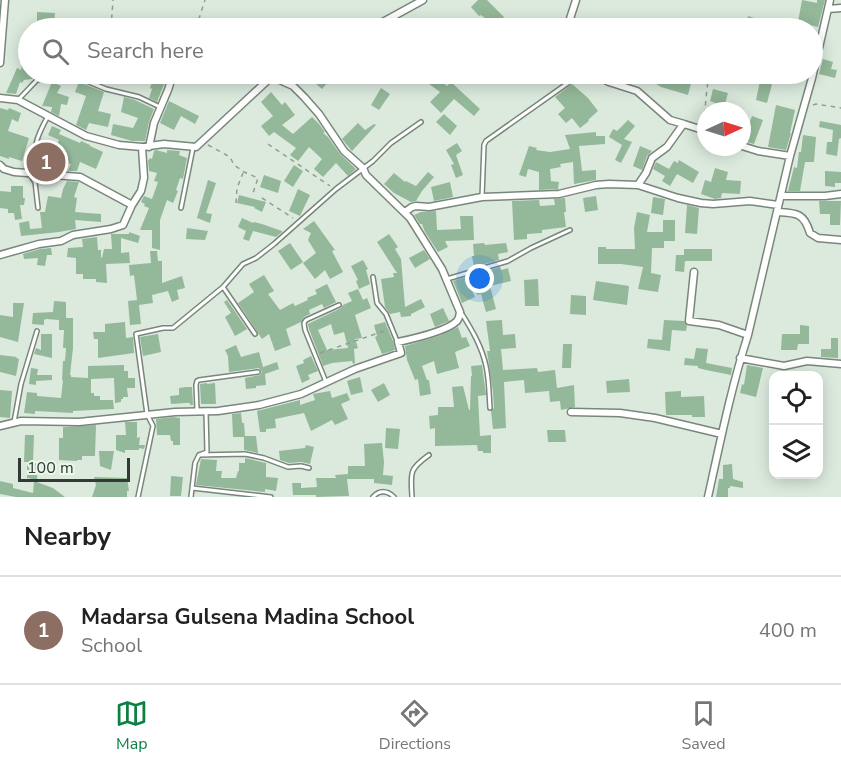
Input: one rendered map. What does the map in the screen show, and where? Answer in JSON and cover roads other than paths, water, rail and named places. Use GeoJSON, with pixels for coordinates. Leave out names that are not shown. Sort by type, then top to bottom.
{"type":"FeatureCollection","features":[{"type":"Feature","properties":{"kind":"street"},"geometry":{"type":"LineString","coordinates":[[0,63],[5,0]]}},
{"type":"Feature","properties":{"kind":"street"},"geometry":{"type":"LineString","coordinates":[[390,18],[423,0]]}},
{"type":"Feature","properties":{"kind":"street"},"geometry":{"type":"LineString","coordinates":[[570,18],[576,0]]}},
{"type":"Feature","properties":{"kind":"street"},"geometry":{"type":"LineString","coordinates":[[823,31],[831,0]]}},
{"type":"Feature","properties":{"kind":"street"},"geometry":{"type":"LineString","coordinates":[[828,9],[841,8]]}},
{"type":"Feature","properties":{"kind":"street"},"geometry":{"type":"LineString","coordinates":[[0,255],[39,244],[61,241],[73,235],[123,225],[141,191],[144,178],[145,147],[170,84]]}},
{"type":"Feature","properties":{"kind":"street"},"geometry":{"type":"LineString","coordinates":[[0,98],[18,100],[86,136],[119,145],[145,147],[164,144],[196,147],[264,84]]}},
{"type":"Feature","properties":{"kind":"street"},"geometry":{"type":"LineString","coordinates":[[0,426],[21,421],[79,422],[147,414],[206,412],[259,405],[287,398],[401,353],[398,342],[455,323],[460,312],[442,269],[410,218],[366,176],[363,168],[344,151],[319,114],[289,84]]}},
{"type":"Feature","properties":{"kind":"street"},"geometry":{"type":"LineString","coordinates":[[617,84],[632,88],[670,120],[697,128]]}},
{"type":"Feature","properties":{"kind":"street"},"geometry":{"type":"LineString","coordinates":[[708,497],[790,156],[810,84]]}},
{"type":"Feature","properties":{"kind":"street"},"geometry":{"type":"LineString","coordinates":[[638,185],[652,158],[667,147],[684,124]]}},
{"type":"Feature","properties":{"kind":"street"},"geometry":{"type":"LineString","coordinates":[[751,149],[790,156]]}},
{"type":"Feature","properties":{"kind":"street"},"geometry":{"type":"LineString","coordinates":[[0,165],[14,172],[80,177],[132,205]]}},
{"type":"Feature","properties":{"kind":"street"},"geometry":{"type":"LineString","coordinates":[[405,212],[416,206],[429,207],[482,197],[560,194],[596,184],[638,185],[701,203],[750,201],[778,205]]}},
{"type":"Feature","properties":{"kind":"street"},"geometry":{"type":"LineString","coordinates":[[781,196],[841,194]]}},
{"type":"Feature","properties":{"kind":"street"},"geometry":{"type":"LineString","coordinates":[[777,212],[793,213],[802,217],[807,222],[810,233],[818,238],[841,240]]}},
{"type":"Feature","properties":{"kind":"street"},"geometry":{"type":"LineString","coordinates":[[694,272],[689,321],[719,325],[748,335]]}},
{"type":"Feature","properties":{"kind":"street"},"geometry":{"type":"LineString","coordinates":[[740,358],[784,366],[807,361],[841,364]]}},
{"type":"Feature","properties":{"kind":"street"},"geometry":{"type":"LineString","coordinates":[[571,412],[620,413],[655,418],[722,434]]}},
{"type":"Feature","properties":{"kind":"lane"},"geometry":{"type":"LineString","coordinates":[[18,100],[33,84]]}},
{"type":"Feature","properties":{"kind":"lane"},"geometry":{"type":"LineString","coordinates":[[93,84],[106,90],[139,97],[160,107]]}},
{"type":"Feature","properties":{"kind":"lane"},"geometry":{"type":"LineString","coordinates":[[482,197],[486,141],[567,84]]}},
{"type":"Feature","properties":{"kind":"lane"},"geometry":{"type":"LineString","coordinates":[[38,208],[35,182],[29,172],[34,164],[35,146],[40,129],[48,116]]}},
{"type":"Feature","properties":{"kind":"lane"},"geometry":{"type":"LineString","coordinates":[[138,497],[153,426],[147,414],[136,334],[173,328],[223,287],[243,264],[256,258],[391,143],[421,122]]}},
{"type":"Feature","properties":{"kind":"lane"},"geometry":{"type":"LineString","coordinates":[[181,208],[193,147]]}},
{"type":"Feature","properties":{"kind":"lane"},"geometry":{"type":"LineString","coordinates":[[446,279],[508,261],[570,230]]}},
{"type":"Feature","properties":{"kind":"lane"},"geometry":{"type":"LineString","coordinates":[[373,277],[377,303],[386,314],[398,342]]}},
{"type":"Feature","properties":{"kind":"lane"},"geometry":{"type":"LineString","coordinates":[[223,287],[255,334]]}},
{"type":"Feature","properties":{"kind":"lane"},"geometry":{"type":"LineString","coordinates":[[327,382],[305,330],[304,322],[339,305]]}},
{"type":"Feature","properties":{"kind":"lane"},"geometry":{"type":"LineString","coordinates":[[460,312],[472,330],[483,354],[487,367],[490,408]]}},
{"type":"Feature","properties":{"kind":"lane"},"geometry":{"type":"LineString","coordinates":[[14,422],[21,384],[38,331]]}},
{"type":"Feature","properties":{"kind":"lane"},"geometry":{"type":"LineString","coordinates":[[197,411],[196,381],[258,372]]}},
{"type":"Feature","properties":{"kind":"lane"},"geometry":{"type":"LineString","coordinates":[[191,497],[195,463],[199,455],[207,452],[206,412]]}},
{"type":"Feature","properties":{"kind":"lane"},"geometry":{"type":"LineString","coordinates":[[199,455],[245,454],[288,466],[309,468]]}},
{"type":"Feature","properties":{"kind":"lane"},"geometry":{"type":"LineString","coordinates":[[412,497],[413,468],[429,455]]}},
{"type":"Feature","properties":{"kind":"lane"},"geometry":{"type":"LineString","coordinates":[[192,488],[271,497]]}},
{"type":"Feature","properties":{"kind":"lane"},"geometry":{"type":"LineString","coordinates":[[373,497],[383,491],[393,497]]}},
{"type":"Feature","properties":{"kind":"place","name":"Madarsa Gulsena Madina School"},"geometry":{"type":"Point","coordinates":[46,162]}}]}
